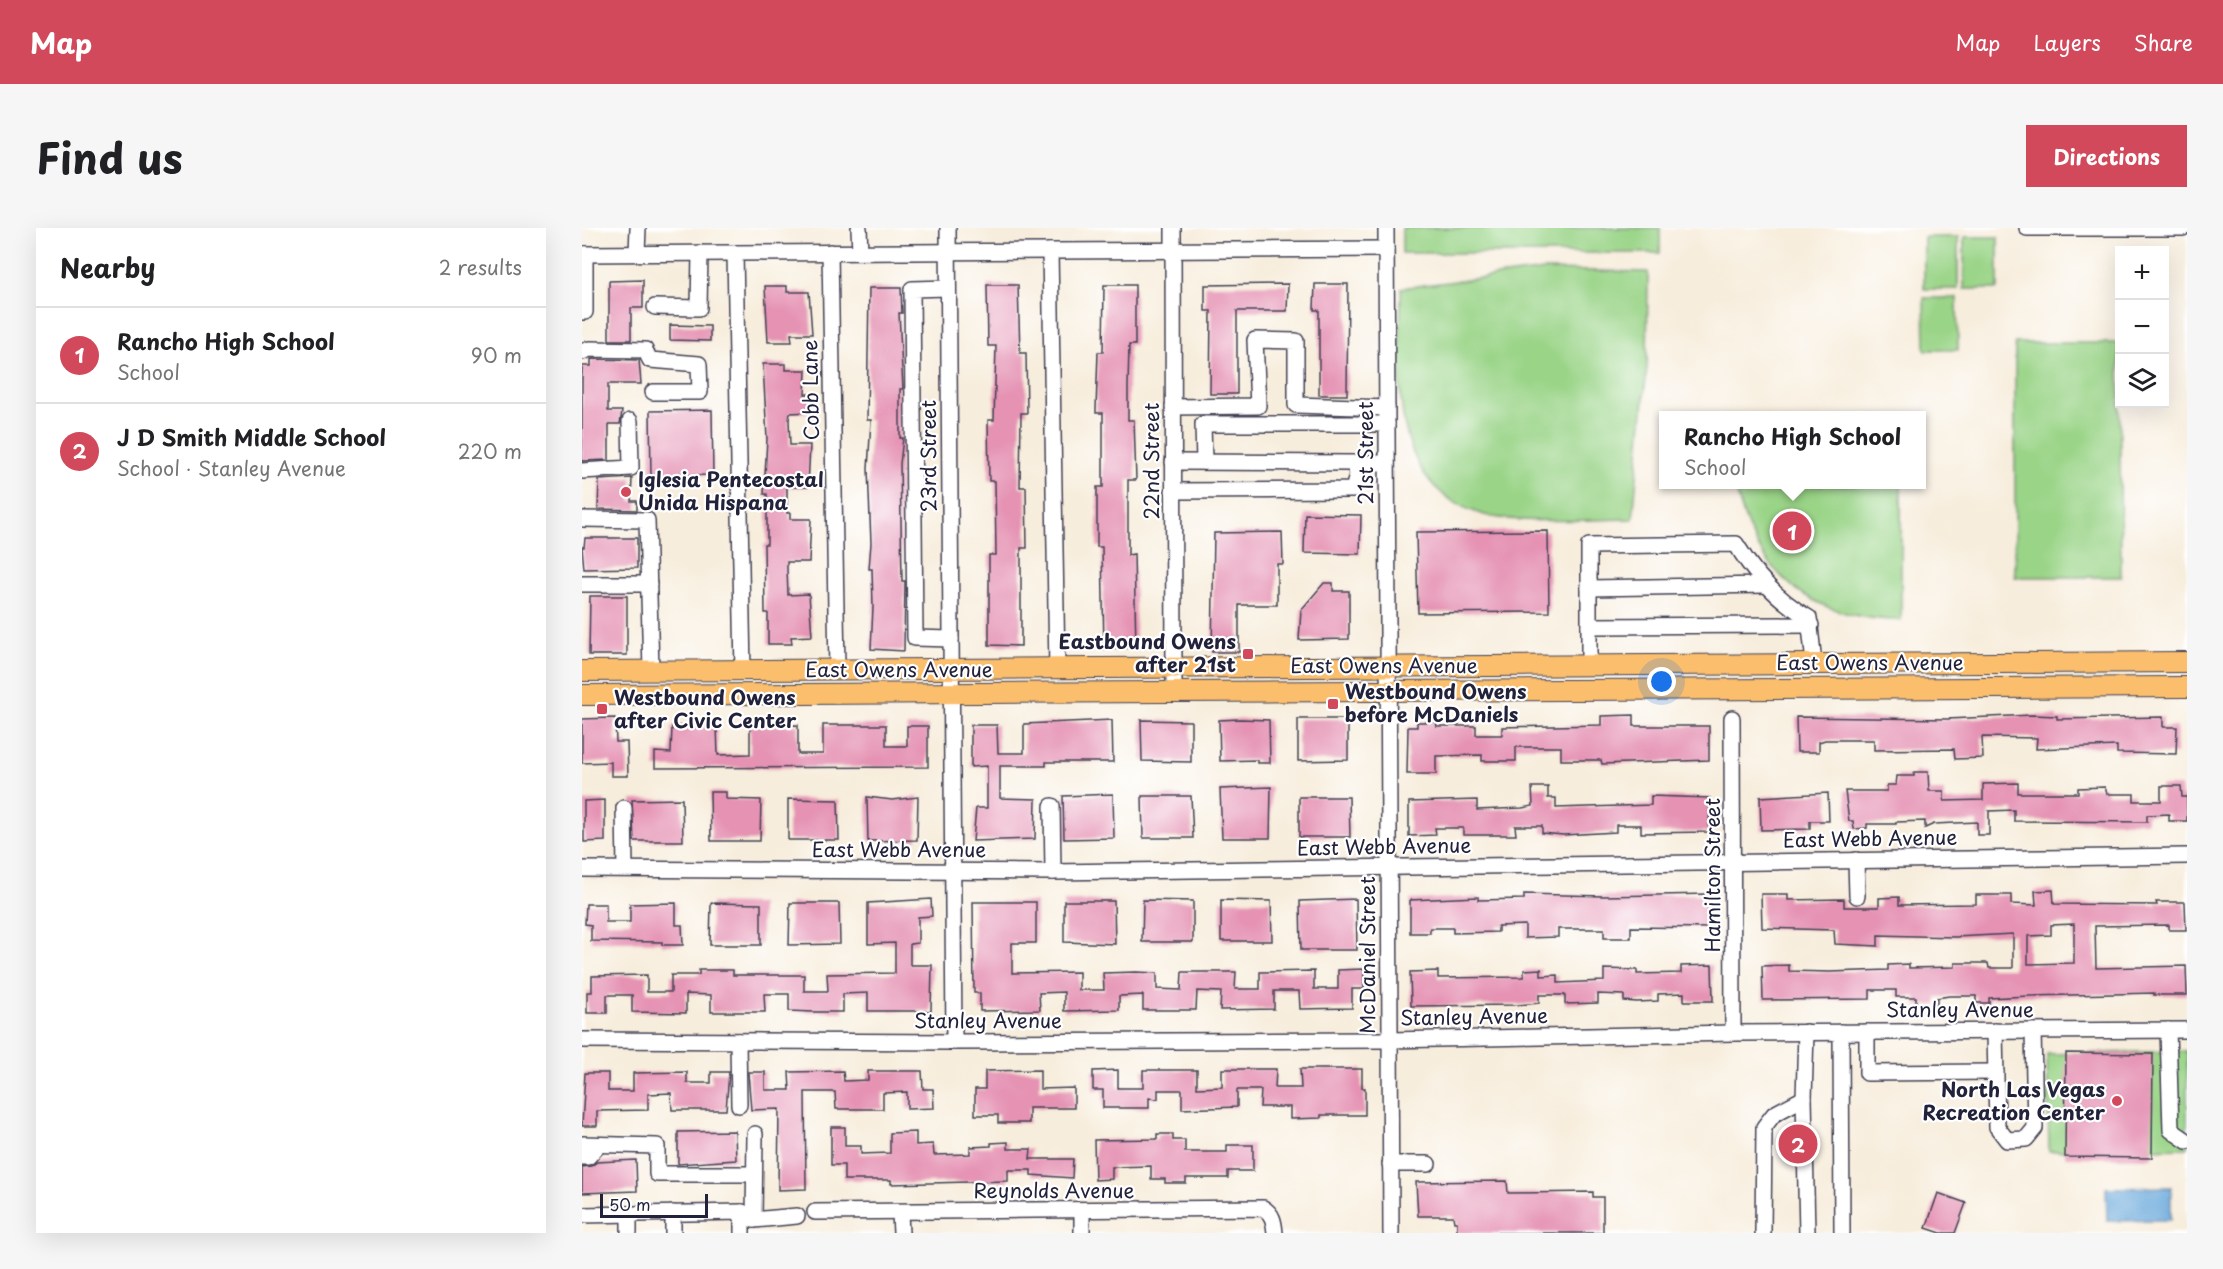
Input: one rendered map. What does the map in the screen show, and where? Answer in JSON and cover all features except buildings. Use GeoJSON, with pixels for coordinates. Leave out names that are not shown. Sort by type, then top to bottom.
{"type":"FeatureCollection","features":[{"type":"Feature","properties":{"kind":"main road","name":"East Owens Avenue"},"geometry":{"type":"LineString","coordinates":[[582,671],[837,670],[951,683],[1174,693],[1589,664],[2187,662]]}},
{"type":"Feature","properties":{"kind":"main road"},"geometry":{"type":"LineString","coordinates":[[1565,690],[1589,664]]}},
{"type":"Feature","properties":{"kind":"main road","name":"East Owens Avenue"},"geometry":{"type":"LineString","coordinates":[[582,695],[951,683],[1057,669],[1174,667],[1565,690],[2187,687]]}},
{"type":"Feature","properties":{"kind":"street"},"geometry":{"type":"LineString","coordinates":[[637,254],[638,228]]}},
{"type":"Feature","properties":{"kind":"street"},"geometry":{"type":"LineString","coordinates":[[860,228],[860,252]]}},
{"type":"Feature","properties":{"kind":"street","name":"23rd Street"},"geometry":{"type":"LineString","coordinates":[[948,228],[954,1042]]}},
{"type":"Feature","properties":{"kind":"street","name":"22nd Street"},"geometry":{"type":"LineString","coordinates":[[1173,228],[1174,693]]}},
{"type":"Feature","properties":{"kind":"street","name":"21st Street"},"geometry":{"type":"LineString","coordinates":[[1386,228],[1388,679]]}},
{"type":"Feature","properties":{"kind":"street"},"geometry":{"type":"LineString","coordinates":[[2027,228],[2183,228]]}},
{"type":"Feature","properties":{"kind":"street"},"geometry":{"type":"LineString","coordinates":[[582,312],[585,312],[583,254],[1386,249]]}},
{"type":"Feature","properties":{"kind":"street"},"geometry":{"type":"LineString","coordinates":[[1050,251],[1057,669]]}},
{"type":"Feature","properties":{"kind":"street","name":"Cobb Lane"},"geometry":{"type":"LineString","coordinates":[[830,252],[837,670]]}},
{"type":"Feature","properties":{"kind":"street"},"geometry":{"type":"LineString","coordinates":[[655,307],[699,308],[700,253]]}},
{"type":"Feature","properties":{"kind":"street"},"geometry":{"type":"LineString","coordinates":[[735,253],[743,671]]}},
{"type":"Feature","properties":{"kind":"street"},"geometry":{"type":"LineString","coordinates":[[948,288],[912,290],[912,301],[915,638],[951,639]]}},
{"type":"Feature","properties":{"kind":"street"},"geometry":{"type":"LineString","coordinates":[[1173,407],[1258,406],[1255,340],[1265,340],[1296,341],[1296,405],[1387,408]]}},
{"type":"Feature","properties":{"kind":"street"},"geometry":{"type":"LineString","coordinates":[[582,352],[589,349],[645,350],[650,360],[699,364],[700,392],[653,392]]}},
{"type":"Feature","properties":{"kind":"street"},"geometry":{"type":"LineString","coordinates":[[582,471],[631,468],[630,420]]}},
{"type":"Feature","properties":{"kind":"street"},"geometry":{"type":"LineString","coordinates":[[1204,462],[1203,424],[1387,424]]}},
{"type":"Feature","properties":{"kind":"street"},"geometry":{"type":"LineString","coordinates":[[1173,462],[1387,463]]}},
{"type":"Feature","properties":{"kind":"street"},"geometry":{"type":"LineString","coordinates":[[1173,490],[1353,490],[1357,475],[1355,463]]}},
{"type":"Feature","properties":{"kind":"street"},"geometry":{"type":"LineString","coordinates":[[582,519],[647,520],[651,671]]}},
{"type":"Feature","properties":{"kind":"street"},"geometry":{"type":"LineString","coordinates":[[1589,664],[1588,546],[1736,544],[1767,585],[1789,607],[1809,618],[1814,663]]}},
{"type":"Feature","properties":{"kind":"street"},"geometry":{"type":"LineString","coordinates":[[582,584],[649,584]]}},
{"type":"Feature","properties":{"kind":"street"},"geometry":{"type":"LineString","coordinates":[[1588,588],[1767,585]]}},
{"type":"Feature","properties":{"kind":"street"},"geometry":{"type":"LineString","coordinates":[[1588,626],[1810,625]]}},
{"type":"Feature","properties":{"kind":"street","name":"McDaniel Street"},"geometry":{"type":"LineString","coordinates":[[1388,679],[1391,1233]]}},
{"type":"Feature","properties":{"kind":"street","name":"Hamilton Street"},"geometry":{"type":"LineString","coordinates":[[1732,718],[1735,861],[1733,1033]]}},
{"type":"Feature","properties":{"kind":"street"},"geometry":{"type":"LineString","coordinates":[[1052,806],[1053,872]]}},
{"type":"Feature","properties":{"kind":"street"},"geometry":{"type":"LineString","coordinates":[[624,808],[625,869]]}},
{"type":"Feature","properties":{"kind":"street","name":"East Webb Avenue"},"geometry":{"type":"LineString","coordinates":[[582,868],[1053,872],[2187,856]]}},
{"type":"Feature","properties":{"kind":"street"},"geometry":{"type":"LineString","coordinates":[[1856,860],[1857,896]]}},
{"type":"Feature","properties":{"kind":"street"},"geometry":{"type":"LineString","coordinates":[[2168,1030],[2171,1130],[2187,1141]]}},
{"type":"Feature","properties":{"kind":"street","name":"Stanley Avenue"},"geometry":{"type":"LineString","coordinates":[[582,1040],[954,1042],[1390,1040],[1806,1032],[2187,1030]]}},
{"type":"Feature","properties":{"kind":"street"},"geometry":{"type":"LineString","coordinates":[[1995,1031],[1996,1127],[2007,1140],[2026,1139],[2035,1128],[2033,1031]]}},
{"type":"Feature","properties":{"kind":"street"},"geometry":{"type":"LineString","coordinates":[[1806,1032],[1804,1098],[1807,1233]]}},
{"type":"Feature","properties":{"kind":"street"},"geometry":{"type":"LineString","coordinates":[[1841,1032],[1842,1233]]}},
{"type":"Feature","properties":{"kind":"street"},"geometry":{"type":"LineString","coordinates":[[1867,1032],[1867,1073],[1996,1072]]}},
{"type":"Feature","properties":{"kind":"street"},"geometry":{"type":"LineString","coordinates":[[738,1041],[739,1105]]}},
{"type":"Feature","properties":{"kind":"street"},"geometry":{"type":"LineString","coordinates":[[1763,1233],[1764,1127],[1774,1114],[1804,1098]]}},
{"type":"Feature","properties":{"kind":"street"},"geometry":{"type":"LineString","coordinates":[[742,1233],[748,1216],[754,1174],[755,1134]]}},
{"type":"Feature","properties":{"kind":"street"},"geometry":{"type":"LineString","coordinates":[[582,1144],[657,1146],[657,1174],[754,1174]]}},
{"type":"Feature","properties":{"kind":"street"},"geometry":{"type":"LineString","coordinates":[[582,1157],[588,1157],[598,1146]]}},
{"type":"Feature","properties":{"kind":"street"},"geometry":{"type":"LineString","coordinates":[[1390,1164],[1428,1164]]}},
{"type":"Feature","properties":{"kind":"street","name":"Reynolds Avenue"},"geometry":{"type":"LineString","coordinates":[[815,1212],[1263,1208],[1274,1220],[1275,1233]]}},
{"type":"Feature","properties":{"kind":"street"},"geometry":{"type":"LineString","coordinates":[[1082,1211],[1082,1233]]}},
{"type":"Feature","properties":{"kind":"street"},"geometry":{"type":"LineString","coordinates":[[673,1213],[674,1233]]}},
{"type":"Feature","properties":{"kind":"street"},"geometry":{"type":"LineString","coordinates":[[582,1215],[673,1213],[797,1216]]}},
{"type":"Feature","properties":{"kind":"street"},"geometry":{"type":"LineString","coordinates":[[900,1213],[901,1233]]}},
{"type":"Feature","properties":{"kind":"street"},"geometry":{"type":"LineString","coordinates":[[629,1214],[629,1233]]}},
{"type":"Feature","properties":{"kind":"green space"},"geometry":{"type":"Polygon","coordinates":[[[1402,228],[1660,228],[1660,253],[1402,253],[1402,228]]]}},
{"type":"Feature","properties":{"kind":"green space"},"geometry":{"type":"Polygon","coordinates":[[[1924,237],[1958,237],[1958,289],[1924,289],[1924,237]]]}},
{"type":"Feature","properties":{"kind":"green space"},"geometry":{"type":"Polygon","coordinates":[[[1964,237],[1998,237],[1998,289],[1964,289],[1964,237]]]}},
{"type":"Feature","properties":{"kind":"green space"},"geometry":{"type":"Polygon","coordinates":[[[1545,270],[1648,272],[1647,366],[1633,519],[1555,521],[1514,519],[1481,514],[1449,499],[1427,478],[1412,451],[1404,420],[1400,388],[1401,288],[1545,270]]]}},
{"type":"Feature","properties":{"kind":"green space"},"geometry":{"type":"Polygon","coordinates":[[[1924,298],[1957,298],[1958,350],[1925,350],[1924,298]]]}},
{"type":"Feature","properties":{"kind":"green space"},"geometry":{"type":"Polygon","coordinates":[[[2015,343],[2115,343],[2115,408],[2120,408],[2121,577],[2015,577],[2015,343]]]}},
{"type":"Feature","properties":{"kind":"green space"},"geometry":{"type":"Polygon","coordinates":[[[1736,489],[1901,489],[1901,620],[1869,618],[1839,611],[1813,600],[1791,585],[1772,566],[1756,543],[1744,516],[1736,489]]]}},
{"type":"Feature","properties":{"kind":"green space","name":"North Las Vegas Recreation Center"},"geometry":{"type":"Polygon","coordinates":[[[2187,1051],[2187,1148],[2049,1151],[2047,1054],[2187,1051]]]}},
{"type":"Feature","properties":{"kind":"water"},"geometry":{"type":"Polygon","coordinates":[[[2171,1187],[2171,1220],[2107,1221],[2106,1188],[2171,1187]]]}},
{"type":"Feature","properties":{"kind":"place","name":"Iglesia Pentecostal Unida Hispana"},"geometry":{"type":"Point","coordinates":[626,492]}},
{"type":"Feature","properties":{"kind":"place","name":"Rancho High School"},"geometry":{"type":"Point","coordinates":[1792,531]}},
{"type":"Feature","properties":{"kind":"place","name":"Eastbound Owens after 21st"},"geometry":{"type":"Point","coordinates":[1248,654]}},
{"type":"Feature","properties":{"kind":"place","name":"Westbound Owens before McDaniels"},"geometry":{"type":"Point","coordinates":[1333,704]}},
{"type":"Feature","properties":{"kind":"place","name":"Westbound Owens after Civic Center"},"geometry":{"type":"Point","coordinates":[602,709]}},
{"type":"Feature","properties":{"kind":"place","name":"North Las Vegas Recreation Center"},"geometry":{"type":"Point","coordinates":[2117,1101]}},
{"type":"Feature","properties":{"kind":"place","name":"J D Smith Middle School"},"geometry":{"type":"Point","coordinates":[1798,1144]}}]}
